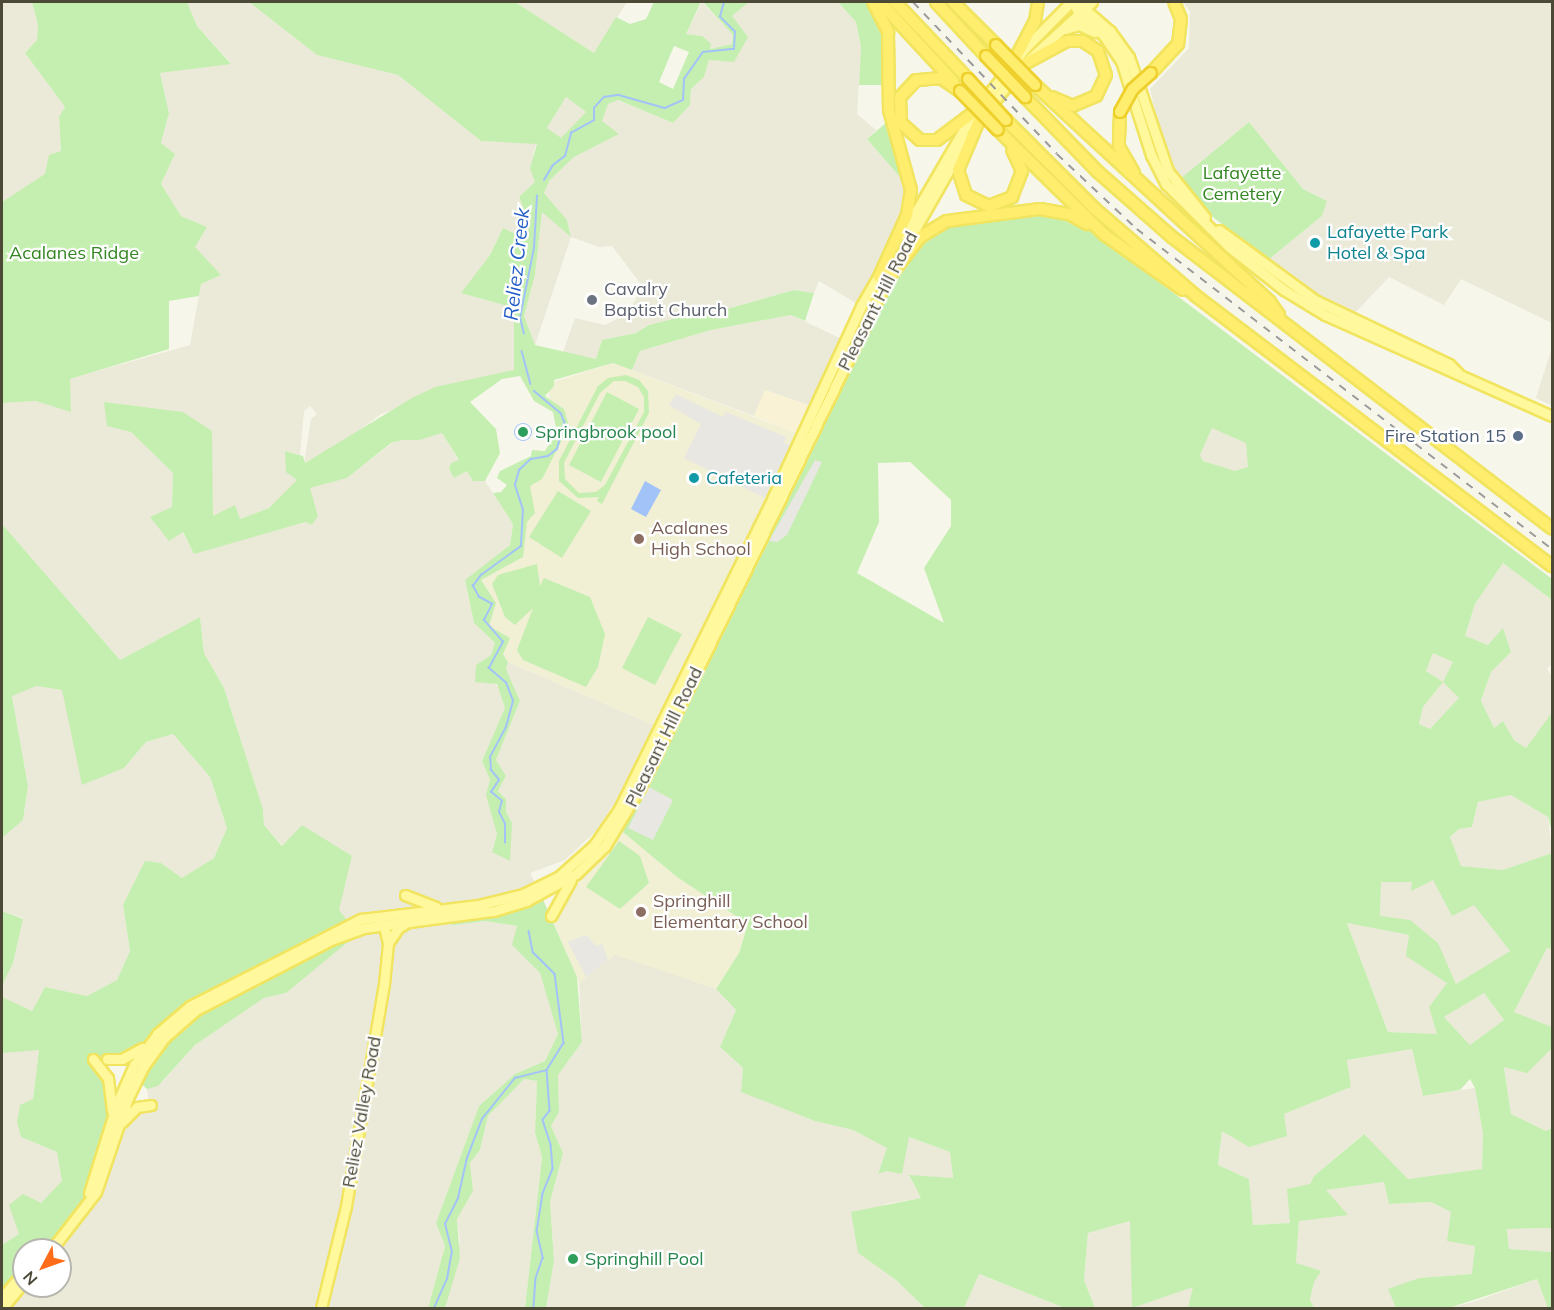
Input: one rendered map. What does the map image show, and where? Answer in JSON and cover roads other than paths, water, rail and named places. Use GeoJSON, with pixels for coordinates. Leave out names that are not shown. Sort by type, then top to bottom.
{"type":"FeatureCollection","features":[{"type":"Feature","properties":{"kind":"highway"},"geometry":{"type":"LineString","coordinates":[[873,2],[888,32],[889,110],[911,190],[907,215],[883,278]]}},
{"type":"Feature","properties":{"kind":"highway"},"geometry":{"type":"LineString","coordinates":[[879,2],[960,91],[1105,235]]}},
{"type":"Feature","properties":{"kind":"highway"},"geometry":{"type":"LineString","coordinates":[[895,2],[1006,120],[1095,209],[1196,296],[1552,566]]}},
{"type":"Feature","properties":{"kind":"highway"},"geometry":{"type":"LineString","coordinates":[[936,2],[1025,97],[1147,216],[1552,529]]}},
{"type":"Feature","properties":{"kind":"highway"},"geometry":{"type":"LineString","coordinates":[[953,2],[1035,85],[1270,302],[1284,322]]}},
{"type":"Feature","properties":{"kind":"highway"},"geometry":{"type":"LineString","coordinates":[[965,2],[973,19],[996,45]]}},
{"type":"Feature","properties":{"kind":"highway"},"geometry":{"type":"LineString","coordinates":[[1020,61],[1032,30],[1038,2]]}},
{"type":"Feature","properties":{"kind":"highway"},"geometry":{"type":"LineString","coordinates":[[1174,2],[1180,19],[1178,44],[1128,95],[1120,111],[1117,129],[1122,156],[1187,227]]}},
{"type":"Feature","properties":{"kind":"highway"},"geometry":{"type":"LineString","coordinates":[[1020,61],[1060,43],[1075,40],[1091,45],[1104,58],[1106,75],[1101,90],[1082,104],[1064,104],[1035,85]]}},
{"type":"Feature","properties":{"kind":"highway"},"geometry":{"type":"LineString","coordinates":[[960,91],[941,78],[916,80],[900,97],[901,123],[920,140],[937,140],[977,115]]}},
{"type":"Feature","properties":{"kind":"highway"},"geometry":{"type":"LineString","coordinates":[[977,115],[958,170],[966,195],[981,204],[1006,202],[1017,192],[1022,178],[1021,163],[998,130]]}},
{"type":"Feature","properties":{"kind":"highway"},"geometry":{"type":"LineString","coordinates":[[883,278],[926,232],[956,218],[1049,210],[1069,214],[1105,235],[1172,285],[1196,296]]}},
{"type":"Feature","properties":{"kind":"main road","name":"Pleasant Hill Road"},"geometry":{"type":"LineString","coordinates":[[54,1238],[90,1191],[112,1118],[129,1074],[147,1045],[175,1017],[200,1000],[349,923],[412,914],[509,907],[541,895],[576,874],[614,834],[636,795],[883,278],[977,115],[1020,61],[1073,2]]}},
{"type":"Feature","properties":{"kind":"main road"},"geometry":{"type":"LineString","coordinates":[[1073,2],[1111,44],[1126,71],[1155,166],[1187,208],[1258,271],[1311,307],[1428,363],[1458,373],[1552,416]]}},
{"type":"Feature","properties":{"kind":"main road","name":"Pleasant Hill Road"},"geometry":{"type":"LineString","coordinates":[[1020,61],[1053,37],[1092,2]]}},
{"type":"Feature","properties":{"kind":"main road"},"geometry":{"type":"LineString","coordinates":[[1082,11],[1110,31],[1129,57],[1163,162],[1178,188],[1199,211],[1296,289],[1449,364],[1458,373]]}},
{"type":"Feature","properties":{"kind":"main road"},"geometry":{"type":"LineString","coordinates":[[1053,37],[1079,25],[1111,44]]}},
{"type":"Feature","properties":{"kind":"main road","name":"Pleasant Hill Road"},"geometry":{"type":"LineString","coordinates":[[412,914],[436,908],[507,899],[538,888],[573,865],[608,827],[772,499],[861,306],[883,278]]}},
{"type":"Feature","properties":{"kind":"main road"},"geometry":{"type":"LineString","coordinates":[[551,916],[576,874]]}},
{"type":"Feature","properties":{"kind":"main road"},"geometry":{"type":"LineString","coordinates":[[388,943],[398,928],[412,914],[413,901],[405,895],[436,908]]}},
{"type":"Feature","properties":{"kind":"main road","name":"Pleasant Hill Road"},"geometry":{"type":"LineString","coordinates":[[60,1238],[96,1192],[143,1067],[180,1022],[218,997],[331,940],[382,918]]}},
{"type":"Feature","properties":{"kind":"main road","name":"Reliez Valley Road"},"geometry":{"type":"LineString","coordinates":[[321,1308],[349,1187],[388,943],[382,918]]}},
{"type":"Feature","properties":{"kind":"main road"},"geometry":{"type":"LineString","coordinates":[[107,1059],[122,1059],[147,1045]]}},
{"type":"Feature","properties":{"kind":"main road"},"geometry":{"type":"LineString","coordinates":[[93,1059],[110,1085],[112,1118]]}},
{"type":"Feature","properties":{"kind":"main road"},"geometry":{"type":"LineString","coordinates":[[119,1127],[137,1107],[151,1105]]}},
{"type":"Feature","properties":{"kind":"main road"},"geometry":{"type":"LineString","coordinates":[[2,1297],[12,1286]]}},
{"type":"Feature","properties":{"kind":"main road"},"geometry":{"type":"LineString","coordinates":[[2,1308],[12,1296]]}},
{"type":"Feature","properties":{"kind":"water","name":"Springbrook pool"},"geometry":{"type":"Polygon","coordinates":[[[523,423],[529,426],[532,432],[529,438],[523,441],[517,438],[514,432],[517,426],[523,423]]]}},
{"type":"Feature","properties":{"kind":"water"},"geometry":{"type":"Polygon","coordinates":[[[645,481],[661,490],[646,517],[631,509],[645,481]]]}},
{"type":"Feature","properties":{"kind":"waterway","name":"Reliez Creek"},"geometry":{"type":"LineString","coordinates":[[544,180],[553,165],[565,156],[571,133],[594,120],[594,108],[604,97],[619,95],[665,108],[683,100],[684,79],[703,52],[734,49],[735,32],[720,17],[724,2]]}},
{"type":"Feature","properties":{"kind":"waterway","name":"Reliez Creek"},"geometry":{"type":"LineString","coordinates":[[524,334],[520,318],[534,248],[537,196]]}},
{"type":"Feature","properties":{"kind":"waterway","name":"Reliez Creek"},"geometry":{"type":"LineString","coordinates":[[522,351],[531,384]]}},
{"type":"Feature","properties":{"kind":"waterway","name":"Reliez Creek"},"geometry":{"type":"LineString","coordinates":[[505,843],[505,824],[499,812],[502,801],[491,792],[499,780],[491,770],[490,757],[506,727],[513,701],[506,683],[489,668],[503,642],[484,620],[492,604],[479,597],[473,586],[481,575],[521,546],[523,510],[515,485],[519,470],[531,459],[548,456],[557,449],[564,422],[561,414],[534,391]]}},
{"type":"Feature","properties":{"kind":"waterway","name":"Reliez Creek"},"geometry":{"type":"LineString","coordinates":[[529,931],[533,952],[555,974],[564,1043],[547,1070],[550,1111],[543,1120],[551,1145],[553,1169],[543,1194],[537,1231],[543,1258],[536,1278],[534,1308]]}},
{"type":"Feature","properties":{"kind":"waterway"},"geometry":{"type":"LineString","coordinates":[[434,1308],[447,1279],[452,1252],[445,1224],[458,1198],[467,1158],[482,1119],[515,1078],[547,1070]]}},
{"type":"Feature","properties":{"kind":"railway"},"geometry":{"type":"LineString","coordinates":[[913,2],[1057,154],[1137,229],[1552,549]]}},
{"type":"Feature","properties":{"kind":"place","name":"Lafayette Park Hotel & Spa"},"geometry":{"type":"Point","coordinates":[1315,243]}},
{"type":"Feature","properties":{"kind":"place","name":"Cavalry Baptist Church"},"geometry":{"type":"Point","coordinates":[592,300]}},
{"type":"Feature","properties":{"kind":"place","name":"Springbrook pool"},"geometry":{"type":"Point","coordinates":[523,432]}},
{"type":"Feature","properties":{"kind":"place","name":"Fire Station 15"},"geometry":{"type":"Point","coordinates":[1518,436]}},
{"type":"Feature","properties":{"kind":"place","name":"Cafeteria"},"geometry":{"type":"Point","coordinates":[694,478]}},
{"type":"Feature","properties":{"kind":"place","name":"Acalanes High School"},"geometry":{"type":"Point","coordinates":[639,539]}},
{"type":"Feature","properties":{"kind":"place","name":"Springhill Elementary School"},"geometry":{"type":"Point","coordinates":[641,912]}},
{"type":"Feature","properties":{"kind":"place","name":"Springhill Pool"},"geometry":{"type":"Point","coordinates":[573,1259]}},
{"type":"Feature","properties":{"kind":"park label","name":"Lafayette Cemetery"},"geometry":{"type":"Point","coordinates":[1242,184]}},
{"type":"Feature","properties":{"kind":"park label","name":"Acalanes Ridge"},"geometry":{"type":"Point","coordinates":[74,253]}}]}
